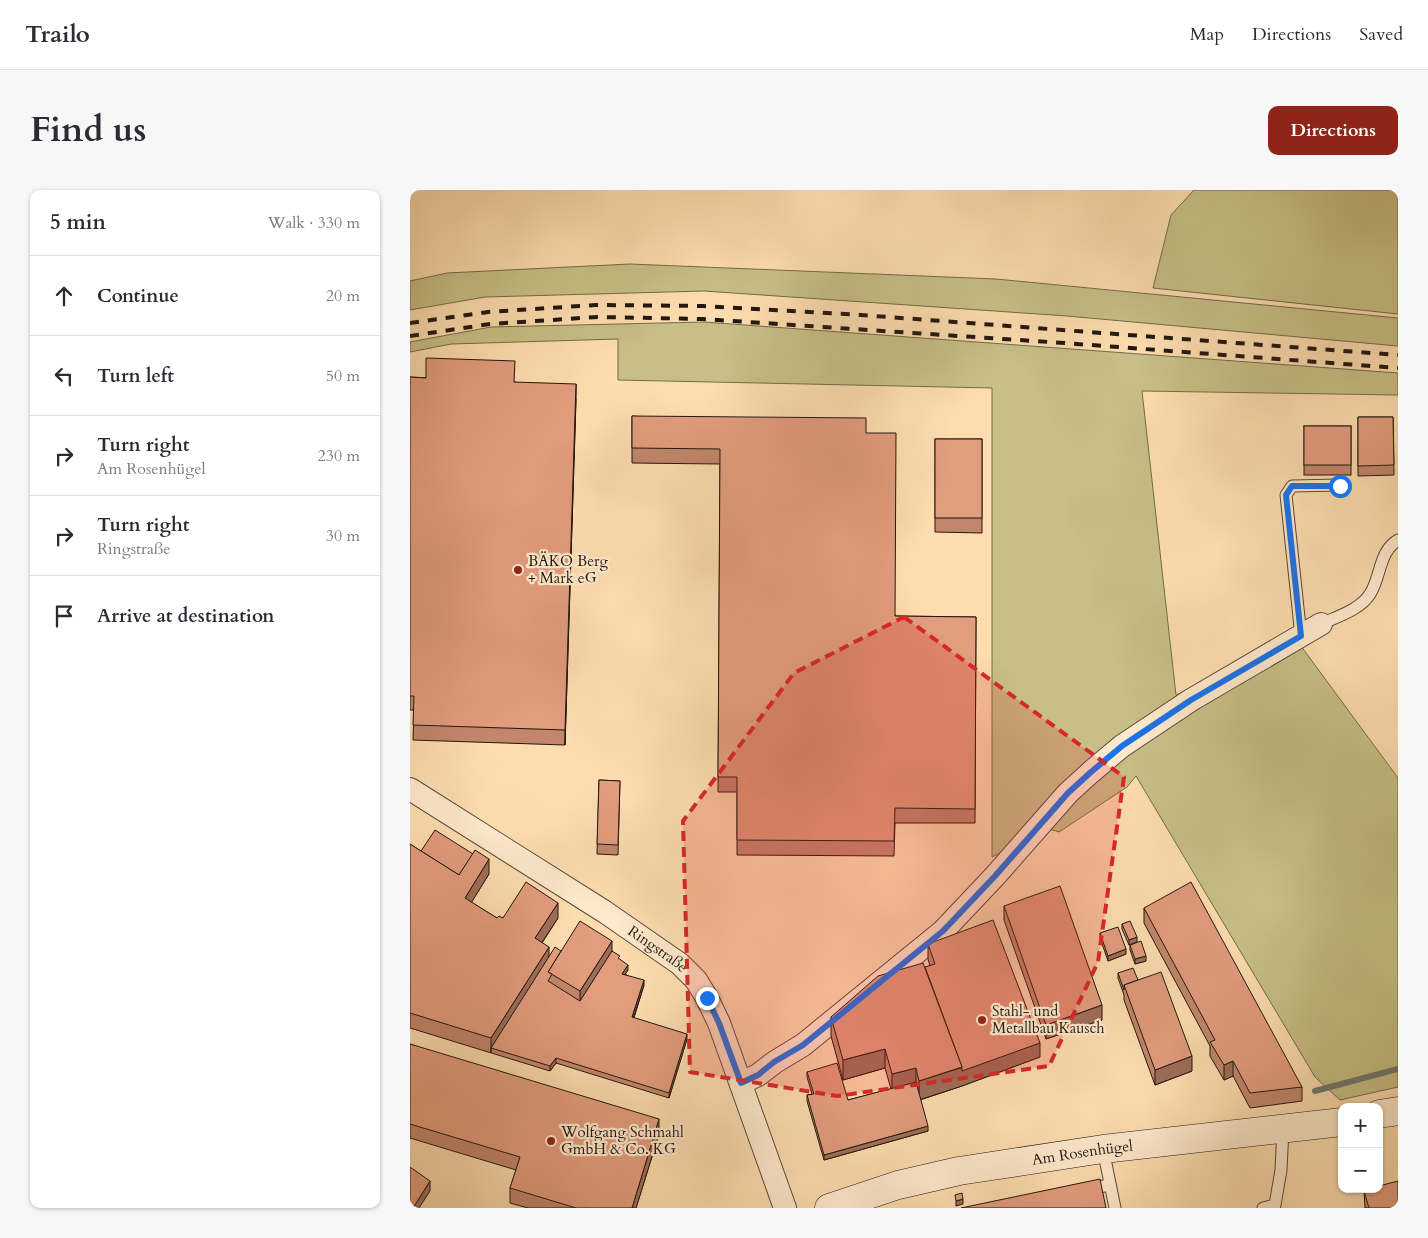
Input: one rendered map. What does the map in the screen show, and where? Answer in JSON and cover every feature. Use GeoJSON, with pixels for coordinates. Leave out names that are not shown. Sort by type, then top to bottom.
{"type":"FeatureCollection","features":[{"type":"Feature","properties":{"kind":"street"},"geometry":{"type":"LineString","coordinates":[[741,1083],[758,1075],[774,1062],[803,1045],[943,931],[995,876],[1068,793],[1122,746],[1191,700],[1320,624]]}},
{"type":"Feature","properties":{"kind":"street","name":"Ringstraße"},"geometry":{"type":"LineString","coordinates":[[410,788],[605,912],[680,964],[696,980],[719,1023],[785,1208]]}},
{"type":"Feature","properties":{"kind":"street"},"geometry":{"type":"LineString","coordinates":[[1383,1113],[1398,1111]]}},
{"type":"Feature","properties":{"kind":"street","name":"Am Rosenhügel"},"geometry":{"type":"LineString","coordinates":[[829,1208],[898,1185],[959,1171],[1103,1150],[1338,1122]]}},
{"type":"Feature","properties":{"kind":"lane"},"geometry":{"type":"LineString","coordinates":[[1301,636],[1286,495],[1292,486],[1340,486]]}},
{"type":"Feature","properties":{"kind":"lane"},"geometry":{"type":"LineString","coordinates":[[1320,624],[1360,604],[1370,596],[1390,546],[1398,540]]}},
{"type":"Feature","properties":{"kind":"lane"},"geometry":{"type":"LineString","coordinates":[[1263,1208],[1275,1205],[1281,1170],[1283,1128]]}},
{"type":"Feature","properties":{"kind":"lane"},"geometry":{"type":"LineString","coordinates":[[1103,1150],[1115,1208]]}},
{"type":"Feature","properties":{"kind":"lane"},"geometry":{"type":"LineString","coordinates":[[1079,1191],[1110,1185]]}},
{"type":"Feature","properties":{"kind":"highlighted area"},"geometry":{"type":"Polygon","coordinates":[[[904,617],[1124,777],[1098,962],[1049,1066],[837,1096],[690,1072],[683,821],[794,673],[904,617]]]}},
{"type":"Feature","properties":{"kind":"shaded area"},"geometry":{"type":"Polygon","coordinates":[[[1194,190],[1398,190],[1398,314],[1153,288],[1171,215],[1194,190]]]}},
{"type":"Feature","properties":{"kind":"shaded area"},"geometry":{"type":"Polygon","coordinates":[[[630,264],[996,279],[1398,318],[1398,346],[1067,316],[704,291],[485,297],[410,310],[410,281],[447,273],[630,264]]]}},
{"type":"Feature","properties":{"kind":"shaded area"},"geometry":{"type":"Polygon","coordinates":[[[704,322],[1398,373],[1398,395],[1142,391],[1176,695],[1298,642],[1398,778],[1398,1087],[1340,1100],[1315,1077],[1136,776],[1127,787],[1059,832],[1049,829],[992,857],[992,388],[618,380],[618,339],[451,344],[410,352],[410,342],[491,327],[704,322]]]}},
{"type":"Feature","properties":{"kind":"building","name":"BÄKO Berg + Mark eG"},"geometry":{"type":"Polygon","coordinates":[[[426,358],[515,361],[514,382],[576,384],[565,730],[413,725],[414,696],[410,696],[410,377],[426,378],[426,358]]]}},
{"type":"Feature","properties":{"kind":"building"},"geometry":{"type":"Polygon","coordinates":[[[632,416],[866,418],[866,433],[896,433],[895,616],[976,617],[975,809],[895,808],[894,841],[737,840],[737,777],[718,777],[720,449],[632,448],[632,416]]]}},
{"type":"Feature","properties":{"kind":"building"},"geometry":{"type":"Polygon","coordinates":[[[1358,417],[1393,417],[1394,465],[1358,466],[1358,417]]]}},
{"type":"Feature","properties":{"kind":"building"},"geometry":{"type":"Polygon","coordinates":[[[1304,426],[1351,426],[1351,465],[1304,465],[1304,426]]]}},
{"type":"Feature","properties":{"kind":"building"},"geometry":{"type":"Polygon","coordinates":[[[935,439],[982,439],[982,518],[935,518],[935,439]]]}},
{"type":"Feature","properties":{"kind":"building"},"geometry":{"type":"Polygon","coordinates":[[[599,780],[620,781],[618,845],[597,844],[599,780]]]}},
{"type":"Feature","properties":{"kind":"building"},"geometry":{"type":"Polygon","coordinates":[[[435,830],[473,854],[459,875],[421,851],[435,830]]]}},
{"type":"Feature","properties":{"kind":"building"},"geometry":{"type":"Polygon","coordinates":[[[410,844],[459,875],[475,850],[489,859],[465,898],[497,918],[499,916],[503,918],[526,882],[558,903],[535,938],[549,947],[491,1038],[410,1013],[410,844]]]}},
{"type":"Feature","properties":{"kind":"building"},"geometry":{"type":"Polygon","coordinates":[[[1191,882],[1302,1087],[1250,1093],[1233,1061],[1224,1065],[1210,1042],[1215,1040],[1144,908],[1191,882]]]}},
{"type":"Feature","properties":{"kind":"building"},"geometry":{"type":"Polygon","coordinates":[[[1060,886],[1102,1005],[1046,1025],[1004,906],[1060,886]]]}},
{"type":"Feature","properties":{"kind":"building","name":"Stahl- und Metallbau Kausch"},"geometry":{"type":"Polygon","coordinates":[[[993,920],[1040,1043],[962,1071],[925,967],[935,964],[928,944],[993,920]]]}},
{"type":"Feature","properties":{"kind":"building"},"geometry":{"type":"Polygon","coordinates":[[[580,921],[612,941],[580,991],[548,972],[580,921]]]}},
{"type":"Feature","properties":{"kind":"building"},"geometry":{"type":"Polygon","coordinates":[[[1130,921],[1137,937],[1129,940],[1122,924],[1130,921]]]}},
{"type":"Feature","properties":{"kind":"building"},"geometry":{"type":"Polygon","coordinates":[[[1118,927],[1126,949],[1108,956],[1100,933],[1118,927]]]}},
{"type":"Feature","properties":{"kind":"building"},"geometry":{"type":"Polygon","coordinates":[[[1141,941],[1146,956],[1135,959],[1130,945],[1141,941]]]}},
{"type":"Feature","properties":{"kind":"building"},"geometry":{"type":"Polygon","coordinates":[[[555,947],[561,951],[548,972],[552,974],[548,981],[580,1001],[612,951],[620,956],[618,958],[628,965],[622,974],[644,980],[632,1017],[687,1034],[669,1093],[556,1058],[550,1066],[491,1048],[555,947]]]}},
{"type":"Feature","properties":{"kind":"building"},"geometry":{"type":"Polygon","coordinates":[[[923,963],[962,1067],[919,1081],[916,1068],[892,1074],[885,1049],[843,1060],[831,1017],[878,976],[923,963]]]}},
{"type":"Feature","properties":{"kind":"building"},"geometry":{"type":"Polygon","coordinates":[[[1133,968],[1138,980],[1124,985],[1124,990],[1118,973],[1133,968]]]}},
{"type":"Feature","properties":{"kind":"building"},"geometry":{"type":"Polygon","coordinates":[[[1161,972],[1192,1056],[1155,1070],[1124,985],[1161,972]]]}},
{"type":"Feature","properties":{"kind":"building","name":"Wolfgang Schmahl GmbH & Co. KG"},"geometry":{"type":"Polygon","coordinates":[[[410,1044],[659,1119],[632,1208],[576,1208],[510,1188],[520,1157],[410,1124],[410,1044]]]}},
{"type":"Feature","properties":{"kind":"building"},"geometry":{"type":"Polygon","coordinates":[[[837,1063],[848,1100],[916,1082],[928,1126],[824,1155],[807,1095],[814,1094],[807,1072],[837,1063]]]}},
{"type":"Feature","properties":{"kind":"building"},"geometry":{"type":"Polygon","coordinates":[[[410,1167],[430,1181],[413,1208],[410,1208],[410,1167]]]}},
{"type":"Feature","properties":{"kind":"building"},"geometry":{"type":"Polygon","coordinates":[[[1100,1179],[1106,1208],[961,1208],[1100,1179]]]}},
{"type":"Feature","properties":{"kind":"building"},"geometry":{"type":"Polygon","coordinates":[[[1398,1181],[1398,1208],[1369,1208],[1365,1193],[1383,1193],[1383,1185],[1398,1181]]]}},
{"type":"Feature","properties":{"kind":"building"},"geometry":{"type":"Polygon","coordinates":[[[962,1193],[963,1199],[956,1201],[955,1195],[962,1193]]]}},
{"type":"Feature","properties":{"kind":"waterway"},"geometry":{"type":"LineString","coordinates":[[1315,1091],[1398,1069]]}},
{"type":"Feature","properties":{"kind":"railway"},"geometry":{"type":"LineString","coordinates":[[410,323],[488,312],[596,305],[703,306],[861,315],[1398,355]]}},
{"type":"Feature","properties":{"kind":"railway"},"geometry":{"type":"LineString","coordinates":[[410,336],[490,324],[597,317],[703,319],[1398,368]]}},
{"type":"Feature","properties":{"kind":"place","name":"BÄKO Berg + Mark eG"},"geometry":{"type":"Point","coordinates":[518,570]}},
{"type":"Feature","properties":{"kind":"place","name":"Stahl- und Metallbau Kausch"},"geometry":{"type":"Point","coordinates":[982,1020]}},
{"type":"Feature","properties":{"kind":"place","name":"Wolfgang Schmahl GmbH & Co. KG"},"geometry":{"type":"Point","coordinates":[551,1141]}},
{"type":"Feature","properties":{"kind":"route"},"geometry":{"type":"LineString","coordinates":[[707,998],[719,1023],[741,1083],[758,1075],[774,1062],[803,1045],[943,931],[995,876],[1068,793],[1122,746],[1191,700],[1301,636],[1286,495],[1292,486],[1340,486]]}}]}
